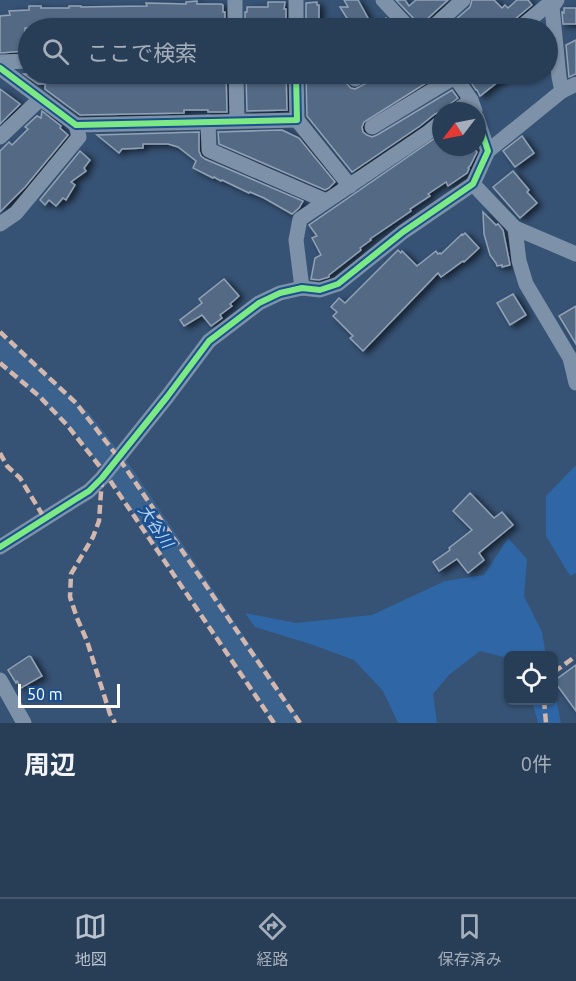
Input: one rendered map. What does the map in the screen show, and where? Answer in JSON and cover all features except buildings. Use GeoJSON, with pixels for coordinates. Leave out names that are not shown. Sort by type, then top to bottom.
{"type":"FeatureCollection","features":[{"type":"Feature","properties":{"kind":"street"},"geometry":{"type":"LineString","coordinates":[[235,0],[235,18]]}},
{"type":"Feature","properties":{"kind":"street"},"geometry":{"type":"LineString","coordinates":[[296,0],[296,18]]}},
{"type":"Feature","properties":{"kind":"street"},"geometry":{"type":"LineString","coordinates":[[383,0],[400,18]]}},
{"type":"Feature","properties":{"kind":"street"},"geometry":{"type":"LineString","coordinates":[[443,18],[463,0]]}},
{"type":"Feature","properties":{"kind":"street"},"geometry":{"type":"LineString","coordinates":[[532,18],[548,4]]}},
{"type":"Feature","properties":{"kind":"street"},"geometry":{"type":"LineString","coordinates":[[18,62],[2,62],[0,66],[18,81]]}},
{"type":"Feature","properties":{"kind":"street"},"geometry":{"type":"LineString","coordinates":[[558,70],[562,91]]}},
{"type":"Feature","properties":{"kind":"street"},"geometry":{"type":"LineString","coordinates":[[0,224],[16,213],[79,137],[75,125],[22,84]]}},
{"type":"Feature","properties":{"kind":"street"},"geometry":{"type":"LineString","coordinates":[[236,84],[237,121]]}},
{"type":"Feature","properties":{"kind":"street"},"geometry":{"type":"LineString","coordinates":[[297,84],[297,120],[350,186]]}},
{"type":"Feature","properties":{"kind":"street"},"geometry":{"type":"LineString","coordinates":[[372,127],[448,84]]}},
{"type":"Feature","properties":{"kind":"street"},"geometry":{"type":"LineString","coordinates":[[463,84],[472,102]]}},
{"type":"Feature","properties":{"kind":"street"},"geometry":{"type":"LineString","coordinates":[[0,547],[89,491],[167,397],[209,341],[259,303],[280,293],[302,288],[320,290],[338,284],[403,232],[472,184],[488,151],[562,91],[576,84]]}},
{"type":"Feature","properties":{"kind":"street"},"geometry":{"type":"LineString","coordinates":[[0,137],[40,99]]}},
{"type":"Feature","properties":{"kind":"street"},"geometry":{"type":"LineString","coordinates":[[75,125],[297,120]]}},
{"type":"Feature","properties":{"kind":"street"},"geometry":{"type":"LineString","coordinates":[[208,122],[209,150],[326,201]]}},
{"type":"Feature","properties":{"kind":"street"},"geometry":{"type":"LineString","coordinates":[[302,288],[296,240],[300,219],[432,129]]}},
{"type":"Feature","properties":{"kind":"street"},"geometry":{"type":"LineString","coordinates":[[486,145],[488,151]]}},
{"type":"Feature","properties":{"kind":"street"},"geometry":{"type":"LineString","coordinates":[[472,184],[515,228],[576,254]]}},
{"type":"Feature","properties":{"kind":"street"},"geometry":{"type":"LineString","coordinates":[[515,228],[519,261],[526,285],[570,358],[576,383]]}},
{"type":"Feature","properties":{"kind":"street"},"geometry":{"type":"LineString","coordinates":[[0,681],[24,723]]}},
{"type":"Feature","properties":{"kind":"shaded area"},"geometry":{"type":"Polygon","coordinates":[[[576,465],[576,573],[570,576],[546,536],[546,496],[576,465]]]}},
{"type":"Feature","properties":{"kind":"shaded area"},"geometry":{"type":"Polygon","coordinates":[[[508,538],[527,559],[524,596],[542,632],[545,651],[504,651],[504,657],[480,651],[449,675],[433,694],[437,723],[398,723],[383,691],[354,660],[255,627],[245,613],[296,623],[372,615],[445,581],[484,575],[508,538]]]}},
{"type":"Feature","properties":{"kind":"shaded area"},"geometry":{"type":"Polygon","coordinates":[[[533,705],[557,705],[561,723],[538,723],[533,705]]]}},
{"type":"Feature","properties":{"kind":"waterway","name":"大谷川"},"geometry":{"type":"LineString","coordinates":[[0,349],[82,423],[120,472],[288,723]]}},
{"type":"Feature","properties":{"kind":"marked path"},"geometry":{"type":"LineString","coordinates":[[0,332],[76,403],[118,457],[300,723]]}},
{"type":"Feature","properties":{"kind":"marked path"},"geometry":{"type":"LineString","coordinates":[[0,363],[39,396],[67,425],[105,473],[274,723]]}},
{"type":"Feature","properties":{"kind":"marked path"},"geometry":{"type":"LineString","coordinates":[[0,453],[7,466],[20,478],[45,519]]}},
{"type":"Feature","properties":{"kind":"marked path"},"geometry":{"type":"LineString","coordinates":[[102,478],[99,521],[93,537],[71,574],[70,597],[115,723]]}},
{"type":"Feature","properties":{"kind":"marked path"},"geometry":{"type":"LineString","coordinates":[[558,669],[576,656]]}},
{"type":"Feature","properties":{"kind":"marked path"},"geometry":{"type":"LineString","coordinates":[[544,705],[546,723]]}},
{"type":"Feature","properties":{"kind":"cycle path"},"geometry":{"type":"LineString","coordinates":[[0,68],[18,82]]}},
{"type":"Feature","properties":{"kind":"cycle path"},"geometry":{"type":"LineString","coordinates":[[21,84],[76,125],[297,120],[296,84]]}},
{"type":"Feature","properties":{"kind":"cycle path"},"geometry":{"type":"LineString","coordinates":[[486,145],[488,151],[486,155]]}},
{"type":"Feature","properties":{"kind":"cycle path"},"geometry":{"type":"LineString","coordinates":[[0,547],[89,491],[167,397],[209,341],[259,303],[280,293],[302,288],[320,290],[338,284],[403,232],[473,184],[486,156]]}}]}
